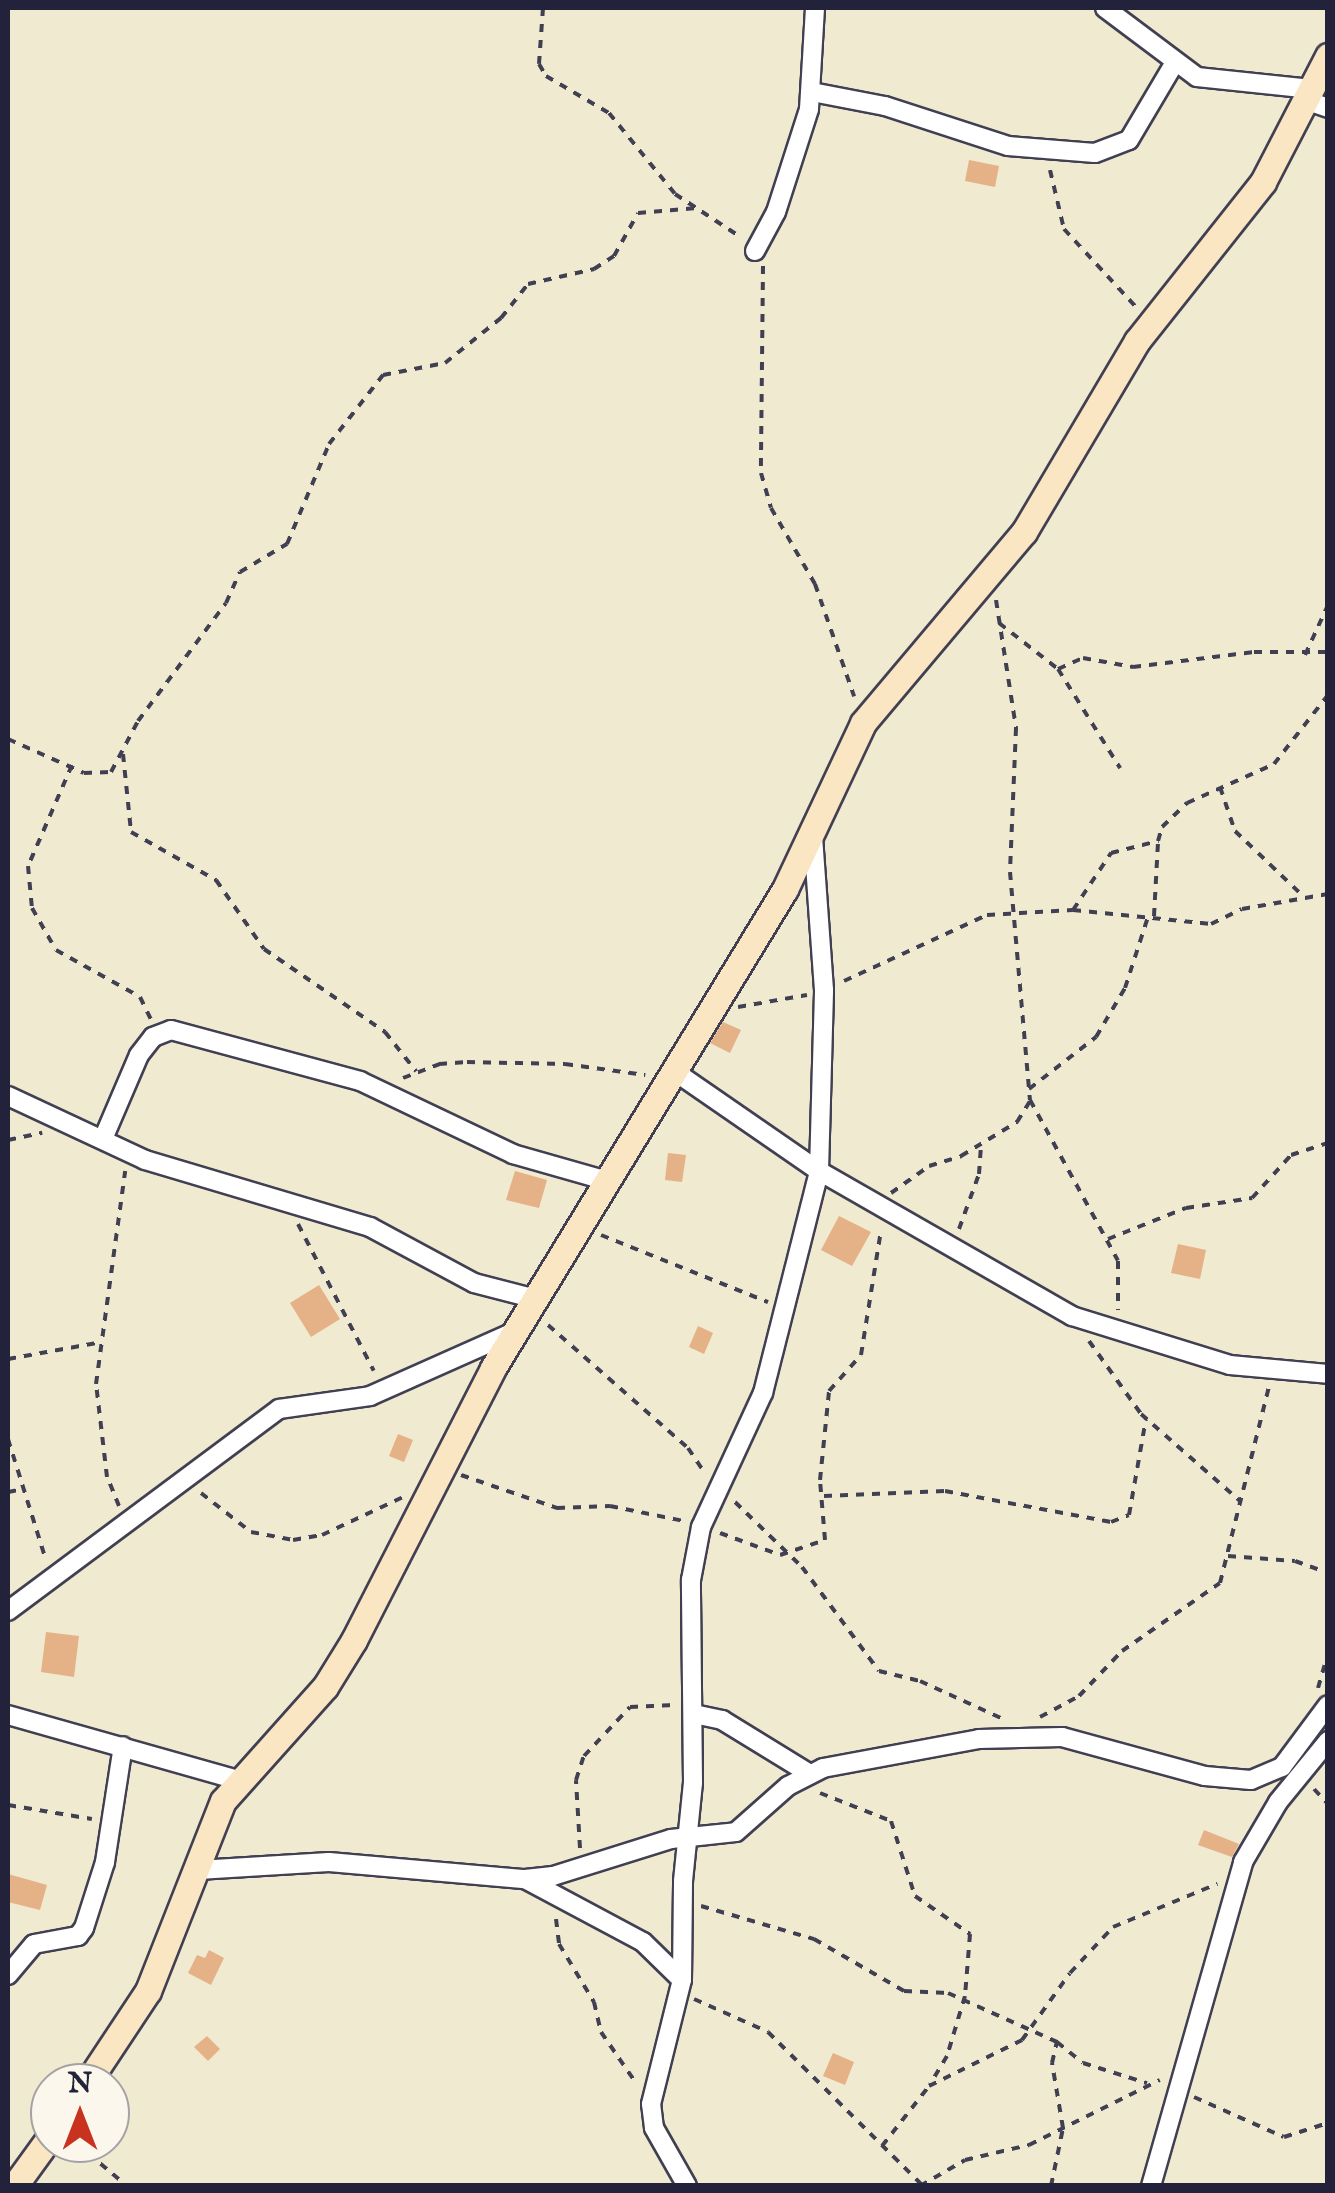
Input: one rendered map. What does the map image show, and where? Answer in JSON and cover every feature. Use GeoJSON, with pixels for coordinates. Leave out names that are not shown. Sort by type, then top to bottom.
{"type":"FeatureCollection","features":[{"type":"Feature","properties":{"kind":"street"},"geometry":{"type":"LineString","coordinates":[[755,251],[776,212],[812,92],[815,8]]}},
{"type":"Feature","properties":{"kind":"street"},"geometry":{"type":"LineString","coordinates":[[1105,8],[1174,64],[1215,82],[1314,99]]}},
{"type":"Feature","properties":{"kind":"street"},"geometry":{"type":"LineString","coordinates":[[101,2063],[148,1991],[223,1801],[326,1687],[515,1332],[712,1009],[813,830],[867,717],[1024,532],[1152,324],[1250,202],[1314,99],[1328,56]]}},
{"type":"Feature","properties":{"kind":"street"},"geometry":{"type":"LineString","coordinates":[[812,92],[886,106],[1008,146],[1095,153],[1123,146],[1174,64]]}},
{"type":"Feature","properties":{"kind":"street"},"geometry":{"type":"LineString","coordinates":[[686,2186],[654,2128],[651,2104],[681,1987],[682,1900],[694,1710],[691,1580],[702,1524],[763,1393],[819,1170],[824,990],[813,830]]}},
{"type":"Feature","properties":{"kind":"street"},"geometry":{"type":"LineString","coordinates":[[103,1140],[152,1037],[171,1030],[220,1040],[391,1094],[513,1154],[608,1181]]}},
{"type":"Feature","properties":{"kind":"street"},"geometry":{"type":"LineString","coordinates":[[672,1075],[881,1208],[1079,1318],[1118,1334],[1272,1372],[1328,1374]]}},
{"type":"Feature","properties":{"kind":"street"},"geometry":{"type":"LineString","coordinates":[[8,1096],[129,1152],[281,1203],[370,1227],[474,1283],[533,1303]]}},
{"type":"Feature","properties":{"kind":"street"},"geometry":{"type":"LineString","coordinates":[[8,1611],[279,1409],[347,1402],[515,1332]]}},
{"type":"Feature","properties":{"kind":"street"},"geometry":{"type":"LineString","coordinates":[[694,1710],[722,1720],[810,1774]]}},
{"type":"Feature","properties":{"kind":"street"},"geometry":{"type":"LineString","coordinates":[[198,1870],[329,1862],[525,1879],[583,1869],[688,1837],[736,1832],[775,1796],[810,1774],[928,1747],[1040,1736],[1205,1776],[1250,1780],[1282,1767],[1321,1711]]}},
{"type":"Feature","properties":{"kind":"street"},"geometry":{"type":"LineString","coordinates":[[8,1716],[238,1780]]}},
{"type":"Feature","properties":{"kind":"street"},"geometry":{"type":"LineString","coordinates":[[1151,2186],[1239,1876],[1278,1802],[1328,1741]]}},
{"type":"Feature","properties":{"kind":"street"},"geometry":{"type":"LineString","coordinates":[[8,1975],[34,1944],[78,1936],[84,1928],[112,1823],[123,1746]]}},
{"type":"Feature","properties":{"kind":"street"},"geometry":{"type":"LineString","coordinates":[[525,1879],[643,1942],[681,1987]]}},
{"type":"Feature","properties":{"kind":"path"},"geometry":{"type":"LineString","coordinates":[[543,8],[538,54],[546,76],[609,113],[658,176],[755,251],[765,274],[761,474],[771,508],[815,584],[852,693],[867,717]]}},
{"type":"Feature","properties":{"kind":"path"},"geometry":{"type":"LineString","coordinates":[[1047,150],[1064,229],[1152,324]]}},
{"type":"Feature","properties":{"kind":"path"},"geometry":{"type":"LineString","coordinates":[[8,739],[102,775],[226,603],[240,572],[287,544],[328,444],[383,375],[446,362],[501,318],[528,284],[594,269],[614,256],[638,213],[697,208]]}},
{"type":"Feature","properties":{"kind":"path"},"geometry":{"type":"LineString","coordinates":[[992,566],[1016,728],[1017,825],[1010,866],[1030,1100],[1118,1261],[1118,1334]]}},
{"type":"Feature","properties":{"kind":"path"},"geometry":{"type":"LineString","coordinates":[[1305,655],[1328,605]]}},
{"type":"Feature","properties":{"kind":"path"},"geometry":{"type":"LineString","coordinates":[[999,623],[1058,670],[1120,768]]}},
{"type":"Feature","properties":{"kind":"path"},"geometry":{"type":"LineString","coordinates":[[1058,670],[1083,658],[1133,667],[1254,652],[1328,652]]}},
{"type":"Feature","properties":{"kind":"path"},"geometry":{"type":"LineString","coordinates":[[1029,1088],[1096,1037],[1125,988],[1151,918],[1158,841],[1169,818],[1220,787],[1274,764],[1328,695]]}},
{"type":"Feature","properties":{"kind":"path"},"geometry":{"type":"LineString","coordinates":[[122,751],[131,832],[216,880],[249,934],[386,1032],[416,1070]]}},
{"type":"Feature","properties":{"kind":"path"},"geometry":{"type":"LineString","coordinates":[[72,765],[28,866],[32,908],[56,950],[146,1001],[152,1037]]}},
{"type":"Feature","properties":{"kind":"path"},"geometry":{"type":"LineString","coordinates":[[1220,787],[1235,831],[1301,894]]}},
{"type":"Feature","properties":{"kind":"path"},"geometry":{"type":"LineString","coordinates":[[1073,910],[1110,853],[1158,841]]}},
{"type":"Feature","properties":{"kind":"path"},"geometry":{"type":"LineString","coordinates":[[712,1009],[824,990],[981,917],[1073,910],[1211,924],[1301,894],[1328,894]]}},
{"type":"Feature","properties":{"kind":"path"},"geometry":{"type":"LineString","coordinates":[[391,1094],[416,1070],[453,1063],[565,1064],[672,1075]]}},
{"type":"Feature","properties":{"kind":"path"},"geometry":{"type":"LineString","coordinates":[[184,1479],[236,1523],[292,1540],[322,1535],[370,1507],[439,1476],[557,1508],[626,1508],[702,1524],[760,1552],[792,1554],[825,1540],[828,1391],[861,1354],[881,1208],[929,1166],[1017,1122],[1030,1100]]}},
{"type":"Feature","properties":{"kind":"path"},"geometry":{"type":"LineString","coordinates":[[952,1248],[979,1174],[981,1143]]}},
{"type":"Feature","properties":{"kind":"path"},"geometry":{"type":"LineString","coordinates":[[1108,1239],[1186,1208],[1252,1198],[1291,1155],[1328,1143]]}},
{"type":"Feature","properties":{"kind":"path"},"geometry":{"type":"LineString","coordinates":[[128,1522],[107,1477],[97,1342],[129,1152]]}},
{"type":"Feature","properties":{"kind":"path"},"geometry":{"type":"LineString","coordinates":[[281,1203],[312,1248],[383,1389]]}},
{"type":"Feature","properties":{"kind":"path"},"geometry":{"type":"LineString","coordinates":[[579,1223],[786,1309]]}},
{"type":"Feature","properties":{"kind":"path"},"geometry":{"type":"LineString","coordinates":[[533,1303],[688,1448],[716,1497]]}},
{"type":"Feature","properties":{"kind":"path"},"geometry":{"type":"LineString","coordinates":[[1079,1318],[1096,1356],[1146,1419],[1241,1502]]}},
{"type":"Feature","properties":{"kind":"path"},"geometry":{"type":"LineString","coordinates":[[8,1359],[97,1342]]}},
{"type":"Feature","properties":{"kind":"path"},"geometry":{"type":"LineString","coordinates":[[1030,1721],[1079,1696],[1122,1650],[1220,1583],[1272,1372]]}},
{"type":"Feature","properties":{"kind":"path"},"geometry":{"type":"LineString","coordinates":[[824,1496],[946,1491],[1110,1522],[1129,1515],[1146,1419]]}},
{"type":"Feature","properties":{"kind":"path"},"geometry":{"type":"LineString","coordinates":[[8,1439],[50,1580]]}},
{"type":"Feature","properties":{"kind":"path"},"geometry":{"type":"LineString","coordinates":[[726,1479],[740,1508],[792,1554],[880,1671],[920,1680],[1016,1721]]}},
{"type":"Feature","properties":{"kind":"path"},"geometry":{"type":"LineString","coordinates":[[8,1492],[24,1489]]}},
{"type":"Feature","properties":{"kind":"path"},"geometry":{"type":"LineString","coordinates":[[1228,1556],[1295,1561],[1328,1573]]}},
{"type":"Feature","properties":{"kind":"path"},"geometry":{"type":"LineString","coordinates":[[1321,1711],[1328,1652]]}},
{"type":"Feature","properties":{"kind":"path"},"geometry":{"type":"LineString","coordinates":[[583,1869],[575,1809],[584,1756],[630,1707],[694,1710]]}},
{"type":"Feature","properties":{"kind":"path"},"geometry":{"type":"LineString","coordinates":[[775,1796],[828,1794],[892,1821],[915,1896],[970,1934],[963,2001],[947,2056],[882,2146]]}},
{"type":"Feature","properties":{"kind":"path"},"geometry":{"type":"LineString","coordinates":[[8,1805],[112,1823]]}},
{"type":"Feature","properties":{"kind":"path"},"geometry":{"type":"LineString","coordinates":[[929,2086],[1012,2050],[1094,1943],[1113,1928],[1239,1876]]}},
{"type":"Feature","properties":{"kind":"path"},"geometry":{"type":"LineString","coordinates":[[553,1894],[559,1944],[594,2002],[608,2045],[651,2104]]}},
{"type":"Feature","properties":{"kind":"path"},"geometry":{"type":"LineString","coordinates":[[682,1900],[814,1940],[904,1990],[940,1991],[1027,2033],[1056,2042],[1083,2063],[1146,2084],[1182,2085],[1284,2137],[1328,2122]]}},
{"type":"Feature","properties":{"kind":"path"},"geometry":{"type":"LineString","coordinates":[[681,1987],[768,2032],[921,2185],[966,2160],[1004,2154],[1063,2128],[1146,2084]]}},
{"type":"Feature","properties":{"kind":"path"},"geometry":{"type":"LineString","coordinates":[[1051,2186],[1063,2128],[1052,2063],[1056,2042]]}},
{"type":"Feature","properties":{"kind":"path"},"geometry":{"type":"LineString","coordinates":[[100,2163],[127,2186]]}},
{"type":"Feature","properties":{"kind":"building"},"geometry":{"type":"Polygon","coordinates":[[[969,160],[999,166],[995,187],[965,181],[969,160]]]}},
{"type":"Feature","properties":{"kind":"building"},"geometry":{"type":"Polygon","coordinates":[[[723,1022],[741,1030],[730,1053],[710,1043],[723,1022]]]}},
{"type":"Feature","properties":{"kind":"building"},"geometry":{"type":"Polygon","coordinates":[[[668,1153],[686,1155],[682,1182],[665,1180],[668,1153]]]}},
{"type":"Feature","properties":{"kind":"building"},"geometry":{"type":"Polygon","coordinates":[[[515,1171],[547,1180],[539,1208],[506,1200],[515,1171]]]}},
{"type":"Feature","properties":{"kind":"building"},"geometry":{"type":"Polygon","coordinates":[[[839,1216],[871,1232],[852,1266],[821,1250],[839,1216]]]}},
{"type":"Feature","properties":{"kind":"building"},"geometry":{"type":"Polygon","coordinates":[[[1178,1244],[1206,1250],[1200,1279],[1171,1273],[1178,1244]]]}},
{"type":"Feature","properties":{"kind":"building"},"geometry":{"type":"Polygon","coordinates":[[[319,1285],[340,1319],[311,1337],[290,1303],[319,1285]]]}},
{"type":"Feature","properties":{"kind":"building"},"geometry":{"type":"Polygon","coordinates":[[[698,1326],[713,1333],[704,1354],[689,1347],[698,1326]]]}},
{"type":"Feature","properties":{"kind":"building"},"geometry":{"type":"Polygon","coordinates":[[[398,1434],[413,1440],[404,1462],[389,1456],[398,1434]]]}},
{"type":"Feature","properties":{"kind":"building"},"geometry":{"type":"Polygon","coordinates":[[[46,1632],[79,1636],[74,1677],[41,1672],[46,1632]]]}},
{"type":"Feature","properties":{"kind":"building"},"geometry":{"type":"Polygon","coordinates":[[[1204,1830],[1239,1844],[1232,1857],[1198,1845],[1204,1830]]]}},
{"type":"Feature","properties":{"kind":"building"},"geometry":{"type":"Polygon","coordinates":[[[8,1874],[47,1885],[40,1910],[8,1902],[8,1874]]]}},
{"type":"Feature","properties":{"kind":"building"},"geometry":{"type":"Polygon","coordinates":[[[209,1950],[224,1958],[211,1985],[188,1973],[197,1955],[205,1958],[209,1950]]]}},
{"type":"Feature","properties":{"kind":"building"},"geometry":{"type":"Polygon","coordinates":[[[207,2036],[220,2049],[208,2061],[194,2047],[207,2036]]]}},
{"type":"Feature","properties":{"kind":"building"},"geometry":{"type":"Polygon","coordinates":[[[833,2053],[854,2062],[845,2085],[823,2076],[833,2053]]]}}]}
